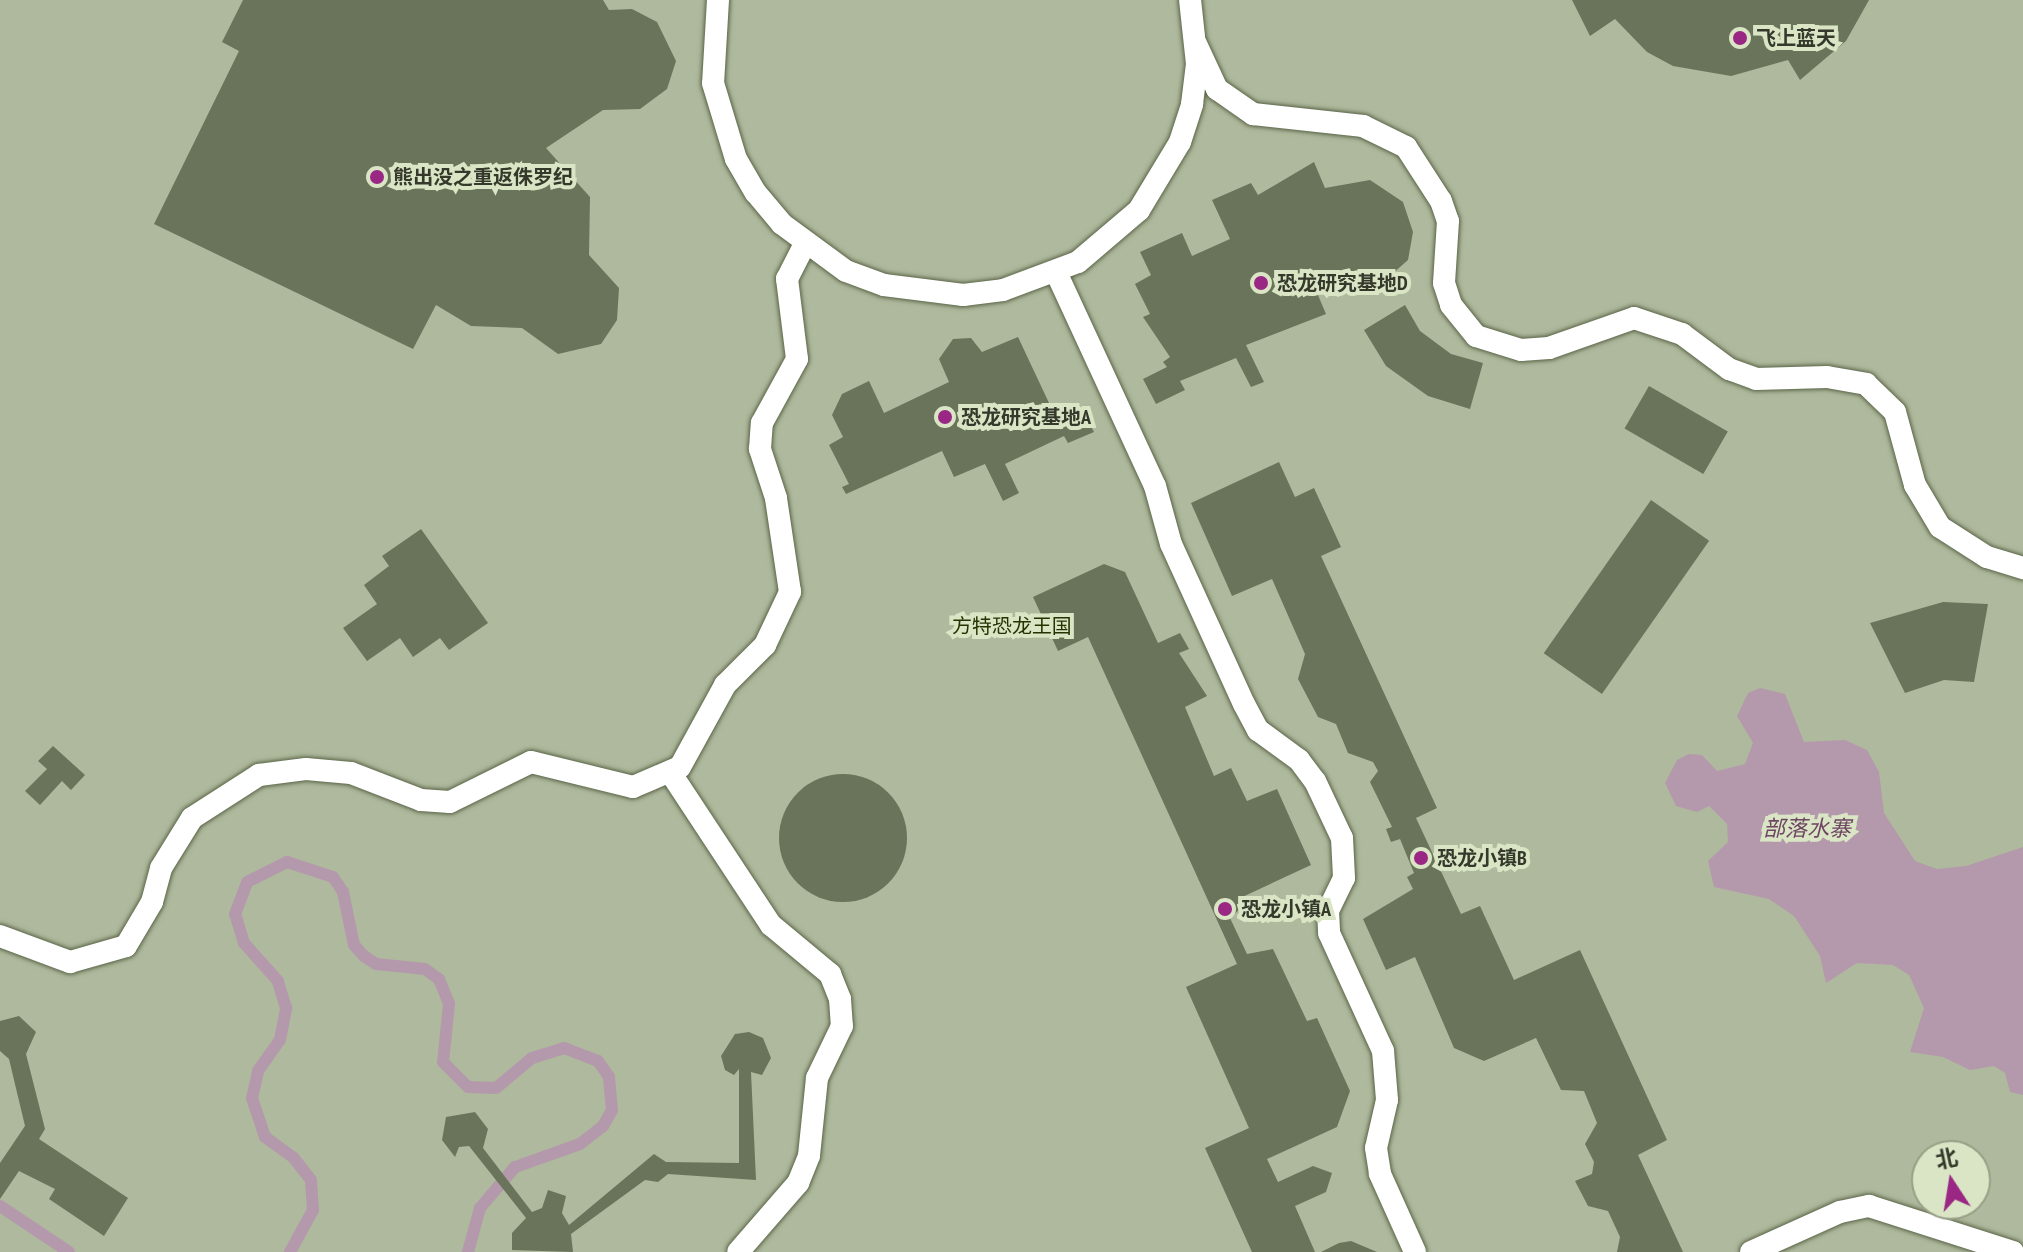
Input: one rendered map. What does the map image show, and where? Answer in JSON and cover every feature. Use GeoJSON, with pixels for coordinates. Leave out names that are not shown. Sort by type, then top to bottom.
{"type":"FeatureCollection","features":[{"type":"Feature","properties":{"kind":"lane"},"geometry":{"type":"LineString","coordinates":[[718,0],[712,43],[721,122],[756,193],[805,244],[846,271],[923,293],[1003,290],[1056,272],[1111,238],[1162,177],[1192,104],[1196,44],[1190,0]]}},
{"type":"Feature","properties":{"kind":"lane"},"geometry":{"type":"LineString","coordinates":[[1196,44],[1217,89],[1253,114],[1363,126],[1406,147],[1441,201],[1448,221],[1444,283],[1451,305],[1476,336],[1521,350],[1549,348],[1634,318],[1682,334],[1729,369],[1756,379],[1827,377],[1866,384],[1895,412],[1915,485],[1940,527],[1975,552],[2023,568]]}},
{"type":"Feature","properties":{"kind":"lane"},"geometry":{"type":"LineString","coordinates":[[0,936],[70,962],[126,946],[152,902],[161,868],[192,818],[259,775],[306,769],[351,773],[421,800],[450,802],[531,762],[633,787],[670,772],[694,747],[725,685],[765,645],[790,592],[776,498],[760,449],[762,423],[797,359],[787,279],[805,244]]}},
{"type":"Feature","properties":{"kind":"lane"},"geometry":{"type":"LineString","coordinates":[[1056,272],[1155,486],[1171,544],[1244,704],[1258,730],[1299,760],[1315,781],[1342,838],[1344,878],[1328,911],[1329,933],[1383,1051],[1387,1100],[1376,1148],[1380,1174],[1415,1252]]}},
{"type":"Feature","properties":{"kind":"lane"},"geometry":{"type":"LineString","coordinates":[[670,772],[771,925],[830,974],[840,999],[842,1026],[817,1078],[809,1156],[798,1183],[738,1252]]}},
{"type":"Feature","properties":{"kind":"lane"},"geometry":{"type":"LineString","coordinates":[[1751,1252],[1840,1212],[1869,1206],[2013,1252]]}},
{"type":"Feature","properties":{"kind":"green space","name":"方特恐龙王国"},"geometry":{"type":"Polygon","coordinates":[[[0,0],[2023,0],[2023,1252],[0,1252],[0,0]]]}},
{"type":"Feature","properties":{"kind":"water","name":"部落水寨"},"geometry":{"type":"Polygon","coordinates":[[[1760,688],[1785,694],[1804,742],[1845,740],[1867,750],[1879,772],[1884,813],[1915,861],[1937,869],[1966,866],[2023,847],[2023,1095],[2010,1092],[2005,1073],[1994,1066],[1970,1070],[1943,1057],[1910,1052],[1924,1008],[1909,975],[1893,965],[1857,963],[1826,983],[1820,956],[1794,916],[1769,899],[1714,887],[1708,861],[1728,842],[1727,824],[1709,806],[1697,812],[1676,806],[1665,783],[1677,760],[1689,754],[1702,755],[1717,771],[1745,764],[1753,743],[1737,716],[1748,693],[1760,688]]]}},
{"type":"Feature","properties":{"kind":"building","name":"熊出没之重返侏罗纪"},"geometry":{"type":"Polygon","coordinates":[[[243,0],[603,0],[609,10],[632,9],[657,22],[676,61],[667,89],[640,109],[603,110],[546,148],[590,197],[589,255],[619,288],[617,320],[601,344],[558,354],[522,328],[471,326],[436,305],[413,349],[154,224],[239,51],[222,42],[243,0]]]}},
{"type":"Feature","properties":{"kind":"building","name":"飞上蓝天"},"geometry":{"type":"Polygon","coordinates":[[[1572,0],[1869,0],[1846,41],[1800,80],[1788,60],[1731,76],[1673,66],[1647,52],[1615,19],[1590,36],[1572,0]]]}},
{"type":"Feature","properties":{"kind":"building","name":"恐龙研究基地D"},"geometry":{"type":"Polygon","coordinates":[[[1314,162],[1325,188],[1370,180],[1403,202],[1413,232],[1408,260],[1375,289],[1315,288],[1326,314],[1246,345],[1264,382],[1251,387],[1236,358],[1180,381],[1185,390],[1156,404],[1143,379],[1167,367],[1163,362],[1170,357],[1143,317],[1150,314],[1135,284],[1151,275],[1140,252],[1182,233],[1192,256],[1230,239],[1212,200],[1251,183],[1258,195],[1314,162]]]}},
{"type":"Feature","properties":{"kind":"building"},"geometry":{"type":"Polygon","coordinates":[[[1405,305],[1420,331],[1451,354],[1483,363],[1470,409],[1428,396],[1386,366],[1364,330],[1405,305]]]}},
{"type":"Feature","properties":{"kind":"building","name":"恐龙研究基地A"},"geometry":{"type":"Polygon","coordinates":[[[1018,337],[1057,420],[1082,409],[1094,432],[1068,443],[1064,436],[1005,464],[1019,493],[1003,501],[985,464],[954,477],[942,451],[846,494],[842,487],[849,484],[829,445],[843,437],[832,415],[842,394],[869,381],[884,413],[949,382],[939,359],[953,339],[971,338],[982,352],[1018,337]]]}},
{"type":"Feature","properties":{"kind":"building"},"geometry":{"type":"Polygon","coordinates":[[[1649,386],[1728,432],[1703,474],[1624,428],[1649,386]]]}},
{"type":"Feature","properties":{"kind":"building","name":"恐龙小镇B"},"geometry":{"type":"Polygon","coordinates":[[[1279,462],[1295,497],[1314,488],[1341,547],[1321,556],[1437,808],[1416,818],[1461,914],[1480,906],[1514,980],[1580,950],[1667,1140],[1638,1155],[1683,1252],[1617,1252],[1620,1237],[1608,1211],[1588,1206],[1575,1181],[1592,1174],[1594,1162],[1585,1144],[1597,1123],[1584,1091],[1561,1090],[1536,1038],[1484,1061],[1454,1048],[1415,957],[1386,970],[1363,919],[1413,889],[1407,877],[1414,873],[1400,839],[1391,842],[1386,829],[1392,827],[1370,782],[1378,771],[1373,762],[1348,753],[1336,724],[1318,717],[1298,679],[1305,654],[1272,579],[1232,596],[1191,503],[1279,462]]]}},
{"type":"Feature","properties":{"kind":"building"},"geometry":{"type":"Polygon","coordinates":[[[1651,500],[1709,541],[1602,694],[1544,653],[1651,500]]]}},
{"type":"Feature","properties":{"kind":"building"},"geometry":{"type":"Polygon","coordinates":[[[421,529],[488,623],[449,650],[440,638],[413,657],[400,638],[367,661],[343,628],[377,604],[364,585],[389,566],[382,556],[421,529]]]}},
{"type":"Feature","properties":{"kind":"building","name":"恐龙小镇A"},"geometry":{"type":"Polygon","coordinates":[[[1104,564],[1125,572],[1158,643],[1180,633],[1189,649],[1179,653],[1207,696],[1185,707],[1214,776],[1231,768],[1247,801],[1277,789],[1311,865],[1238,899],[1242,907],[1230,918],[1247,954],[1273,949],[1307,1021],[1317,1018],[1350,1091],[1337,1127],[1267,1159],[1278,1182],[1313,1166],[1332,1173],[1326,1192],[1295,1206],[1315,1252],[1252,1252],[1205,1148],[1249,1128],[1186,987],[1237,964],[1088,637],[1058,651],[1033,597],[1104,564]]]}},
{"type":"Feature","properties":{"kind":"building"},"geometry":{"type":"Polygon","coordinates":[[[1943,602],[1988,604],[1974,682],[1944,680],[1905,693],[1870,623],[1943,602]]]}},
{"type":"Feature","properties":{"kind":"building"},"geometry":{"type":"Polygon","coordinates":[[[53,746],[85,775],[71,790],[62,781],[40,805],[25,791],[47,769],[38,761],[53,746]]]}},
{"type":"Feature","properties":{"kind":"building"},"geometry":{"type":"Polygon","coordinates":[[[843,774],[868,779],[888,793],[902,813],[907,838],[902,863],[888,883],[868,897],[843,902],[818,897],[798,883],[784,863],[779,838],[784,813],[798,793],[818,779],[843,774]]]}},
{"type":"Feature","properties":{"kind":"building"},"geometry":{"type":"Polygon","coordinates":[[[19,1016],[36,1032],[26,1054],[45,1129],[39,1139],[128,1198],[104,1236],[49,1199],[55,1189],[19,1171],[0,1199],[0,1163],[25,1126],[9,1059],[0,1051],[0,1021],[19,1016]]]}},
{"type":"Feature","properties":{"kind":"building"},"geometry":{"type":"Polygon","coordinates":[[[749,1032],[763,1038],[771,1058],[762,1075],[751,1072],[756,1180],[668,1174],[658,1182],[645,1180],[571,1234],[573,1252],[512,1250],[512,1233],[526,1218],[469,1146],[459,1147],[455,1157],[442,1140],[446,1117],[475,1112],[488,1129],[483,1148],[532,1212],[542,1208],[548,1190],[566,1196],[562,1213],[569,1225],[654,1154],[666,1162],[739,1163],[739,1069],[734,1075],[725,1070],[721,1056],[735,1034],[749,1032]]]}},
{"type":"Feature","properties":{"kind":"building"},"geometry":{"type":"Polygon","coordinates":[[[1351,1241],[1377,1252],[1321,1252],[1339,1243],[1351,1241]]]}},
{"type":"Feature","properties":{"kind":"waterway"},"geometry":{"type":"LineString","coordinates":[[290,1252],[313,1210],[311,1180],[294,1158],[265,1137],[252,1098],[258,1071],[280,1040],[286,1008],[278,981],[244,943],[235,914],[247,882],[287,862],[333,877],[343,892],[354,945],[364,956],[376,964],[425,969],[439,979],[449,1004],[443,1062],[468,1087],[496,1088],[532,1058],[564,1048],[598,1061],[609,1077],[612,1110],[603,1126],[580,1144],[515,1167],[480,1208],[468,1252]]}},
{"type":"Feature","properties":{"kind":"waterway"},"geometry":{"type":"LineString","coordinates":[[0,1206],[69,1252]]}},
{"type":"Feature","properties":{"kind":"place","name":"飞上蓝天"},"geometry":{"type":"Point","coordinates":[1740,38]}},
{"type":"Feature","properties":{"kind":"place","name":"熊出没之重返侏罗纪"},"geometry":{"type":"Point","coordinates":[377,177]}},
{"type":"Feature","properties":{"kind":"place","name":"恐龙研究基地D"},"geometry":{"type":"Point","coordinates":[1261,283]}},
{"type":"Feature","properties":{"kind":"place","name":"恐龙研究基地A"},"geometry":{"type":"Point","coordinates":[945,417]}},
{"type":"Feature","properties":{"kind":"place","name":"恐龙小镇B"},"geometry":{"type":"Point","coordinates":[1421,858]}},
{"type":"Feature","properties":{"kind":"place","name":"恐龙小镇A"},"geometry":{"type":"Point","coordinates":[1225,909]}}]}
